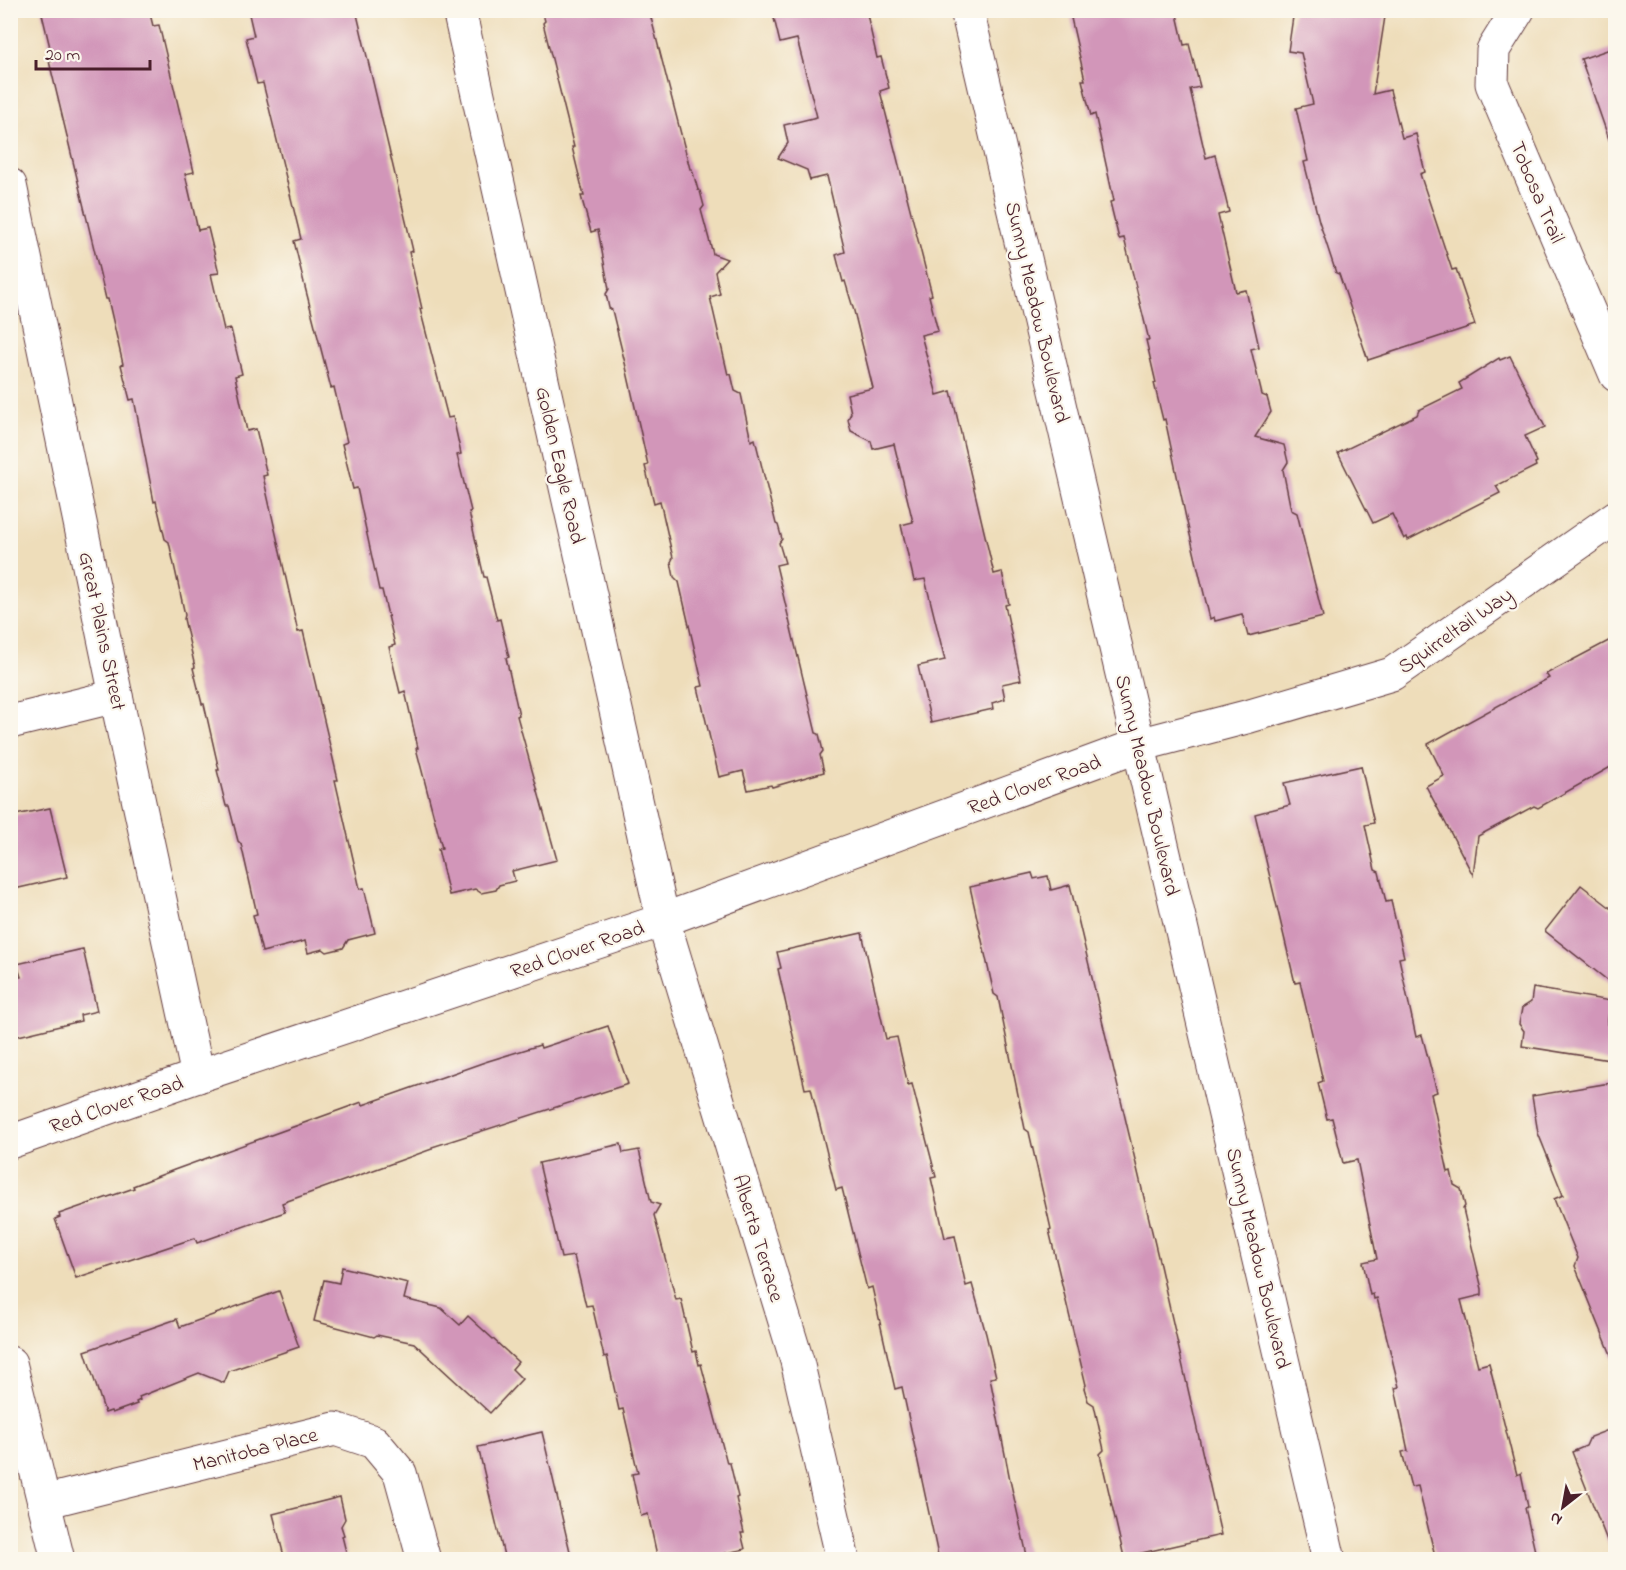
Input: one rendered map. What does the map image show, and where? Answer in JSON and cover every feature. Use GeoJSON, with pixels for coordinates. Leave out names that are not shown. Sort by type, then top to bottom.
{"type":"FeatureCollection","features":[{"type":"Feature","properties":{"kind":"street","name":"Golden Eagle Road"},"geometry":{"type":"LineString","coordinates":[[459,10],[663,920]]}},
{"type":"Feature","properties":{"kind":"street","name":"Sunny Meadow Boulevard"},"geometry":{"type":"LineString","coordinates":[[967,10],[1329,1560]]}},
{"type":"Feature","properties":{"kind":"street","name":"Tobosa Trail"},"geometry":{"type":"LineString","coordinates":[[1518,10],[1493,50],[1492,84],[1616,375]]}},
{"type":"Feature","properties":{"kind":"street","name":"Great Plains Street"},"geometry":{"type":"LineString","coordinates":[[10,185],[198,1076]]}},
{"type":"Feature","properties":{"kind":"street","name":"Squirreltail Way"},"geometry":{"type":"LineString","coordinates":[[1139,745],[1250,716],[1392,674],[1616,517]]}},
{"type":"Feature","properties":{"kind":"street"},"geometry":{"type":"LineString","coordinates":[[10,722],[116,696]]}},
{"type":"Feature","properties":{"kind":"street","name":"Red Clover Road"},"geometry":{"type":"LineString","coordinates":[[10,1142],[198,1076],[663,920],[1139,745]]}},
{"type":"Feature","properties":{"kind":"street","name":"Alberta Terrace"},"geometry":{"type":"LineString","coordinates":[[663,920],[796,1361],[843,1560]]}},
{"type":"Feature","properties":{"kind":"street"},"geometry":{"type":"LineString","coordinates":[[10,1363],[58,1560]]}},
{"type":"Feature","properties":{"kind":"street","name":"Manitoba Place"},"geometry":{"type":"LineString","coordinates":[[44,1502],[335,1428],[374,1442],[400,1473],[424,1560]]}},
{"type":"Feature","properties":{"kind":"building"},"geometry":{"type":"Polygon","coordinates":[[[41,10],[149,10],[153,26],[159,25],[194,172],[185,174],[198,230],[208,228],[219,273],[211,274],[224,330],[231,329],[242,374],[235,376],[247,431],[256,429],[267,475],[263,476],[298,632],[303,631],[338,780],[335,780],[360,889],[364,888],[375,933],[348,940],[343,948],[327,952],[323,949],[308,953],[305,941],[262,952],[253,915],[257,914],[241,844],[238,841],[229,806],[226,806],[217,770],[219,770],[204,704],[202,704],[193,668],[195,667],[169,542],[165,539],[156,501],[154,502],[134,399],[130,400],[121,365],[123,364],[108,299],[106,299],[49,61],[53,60],[41,10]]]}},
{"type":"Feature","properties":{"kind":"building"},"geometry":{"type":"Polygon","coordinates":[[[248,10],[356,10],[413,251],[409,252],[422,309],[420,309],[448,418],[453,417],[461,454],[457,455],[484,577],[486,577],[497,620],[500,619],[509,657],[506,658],[519,715],[517,716],[557,860],[512,871],[515,881],[499,885],[496,890],[481,893],[475,889],[449,895],[438,849],[442,848],[416,748],[418,748],[405,691],[400,693],[389,647],[395,645],[382,590],[379,590],[357,488],[353,489],[342,444],[347,442],[334,387],[331,388],[294,241],[301,239],[263,83],[257,84],[246,38],[254,36],[248,10]]]}},
{"type":"Feature","properties":{"kind":"building"},"geometry":{"type":"Polygon","coordinates":[[[542,10],[649,10],[690,169],[692,169],[704,206],[701,210],[713,254],[727,259],[715,272],[720,294],[710,297],[728,375],[731,374],[735,391],[741,394],[751,441],[755,439],[776,524],[782,539],[779,543],[785,563],[776,565],[816,733],[819,734],[823,751],[820,755],[824,772],[772,787],[771,785],[748,790],[743,771],[719,777],[698,687],[703,686],[679,582],[674,577],[671,562],[673,558],[660,501],[654,503],[626,367],[612,310],[609,308],[606,294],[609,289],[598,230],[591,232],[581,196],[584,196],[572,147],[574,147],[543,23],[545,21],[542,10]]]}},
{"type":"Feature","properties":{"kind":"building"},"geometry":{"type":"Polygon","coordinates":[[[772,10],[866,10],[877,58],[881,57],[889,88],[880,91],[932,295],[929,296],[938,331],[921,335],[937,395],[951,391],[994,574],[1002,572],[1009,604],[1005,605],[1021,680],[1002,684],[1005,699],[992,703],[993,709],[931,723],[918,666],[945,660],[925,579],[914,581],[901,525],[913,522],[894,444],[873,449],[871,441],[851,431],[848,419],[851,413],[847,394],[873,388],[854,311],[836,255],[845,252],[827,176],[810,180],[807,170],[778,158],[788,143],[784,125],[817,117],[797,39],[780,43],[772,10]]]}},
{"type":"Feature","properties":{"kind":"building"},"geometry":{"type":"Polygon","coordinates":[[[1102,10],[1176,10],[1184,45],[1189,44],[1200,87],[1190,89],[1206,158],[1215,155],[1229,212],[1218,215],[1236,292],[1246,290],[1259,347],[1251,349],[1262,395],[1267,397],[1271,412],[1255,437],[1284,445],[1288,462],[1283,470],[1291,510],[1297,513],[1323,617],[1248,636],[1242,614],[1215,621],[1214,617],[1210,619],[1165,419],[1163,420],[1154,383],[1156,383],[1146,340],[1149,340],[1124,238],[1119,239],[1110,202],[1114,201],[1095,114],[1091,116],[1082,80],[1085,80],[1071,18],[1102,10]]]}},
{"type":"Feature","properties":{"kind":"building"},"geometry":{"type":"Polygon","coordinates":[[[1294,10],[1386,10],[1373,94],[1390,90],[1402,138],[1416,134],[1425,172],[1420,174],[1452,270],[1456,269],[1475,325],[1368,360],[1319,221],[1304,162],[1308,161],[1296,108],[1313,104],[1301,53],[1288,51],[1294,10]]]}},
{"type":"Feature","properties":{"kind":"building"},"geometry":{"type":"Polygon","coordinates":[[[1616,47],[1616,144],[1611,145],[1581,59],[1616,47]]]}},
{"type":"Feature","properties":{"kind":"building"},"geometry":{"type":"Polygon","coordinates":[[[1510,356],[1545,427],[1525,436],[1537,462],[1536,466],[1496,486],[1500,493],[1408,540],[1407,537],[1404,539],[1392,514],[1373,523],[1338,453],[1417,415],[1419,410],[1462,389],[1459,383],[1499,358],[1500,360],[1510,356]]]}},
{"type":"Feature","properties":{"kind":"building"},"geometry":{"type":"Polygon","coordinates":[[[1616,637],[1616,764],[1538,808],[1534,806],[1478,836],[1473,875],[1426,786],[1444,776],[1428,744],[1549,678],[1546,674],[1616,637]]]}},
{"type":"Feature","properties":{"kind":"building"},"geometry":{"type":"Polygon","coordinates":[[[1361,766],[1374,823],[1365,825],[1375,870],[1379,872],[1386,902],[1391,901],[1404,957],[1399,958],[1416,1037],[1422,1035],[1437,1092],[1431,1094],[1448,1172],[1451,1171],[1454,1185],[1461,1189],[1465,1206],[1463,1209],[1482,1289],[1482,1295],[1461,1300],[1478,1366],[1489,1363],[1517,1475],[1521,1473],[1528,1507],[1525,1508],[1537,1560],[1436,1560],[1418,1486],[1411,1487],[1402,1452],[1408,1451],[1395,1388],[1399,1387],[1377,1298],[1374,1299],[1373,1294],[1370,1295],[1363,1262],[1377,1259],[1357,1160],[1343,1163],[1332,1118],[1327,1119],[1318,1083],[1323,1081],[1300,982],[1295,983],[1255,814],[1290,805],[1284,783],[1361,766]]]}},
{"type":"Feature","properties":{"kind":"building"},"geometry":{"type":"Polygon","coordinates":[[[50,808],[67,877],[10,890],[10,816],[50,808]]]}},
{"type":"Feature","properties":{"kind":"building"},"geometry":{"type":"Polygon","coordinates":[[[1032,873],[1034,879],[1048,876],[1051,890],[1070,885],[1221,1535],[1124,1557],[1100,1454],[1104,1450],[1094,1405],[1088,1401],[1084,1388],[1086,1385],[1049,1230],[1051,1229],[1029,1132],[1025,1129],[998,997],[994,994],[970,887],[1032,873]]]}},
{"type":"Feature","properties":{"kind":"building"},"geometry":{"type":"Polygon","coordinates":[[[1581,885],[1616,912],[1616,987],[1545,931],[1581,885]]]}},
{"type":"Feature","properties":{"kind":"building"},"geometry":{"type":"Polygon","coordinates":[[[862,933],[886,1039],[897,1037],[908,1085],[912,1084],[936,1177],[931,1178],[945,1238],[955,1236],[966,1286],[972,1284],[986,1334],[996,1377],[990,1378],[1028,1560],[939,1560],[902,1387],[895,1389],[872,1287],[867,1289],[842,1188],[836,1190],[811,1088],[805,1089],[778,969],[781,968],[777,952],[862,933]]]}},
{"type":"Feature","properties":{"kind":"building"},"geometry":{"type":"Polygon","coordinates":[[[83,949],[97,1011],[80,1015],[81,1021],[10,1038],[10,979],[21,977],[17,964],[83,949]]]}},
{"type":"Feature","properties":{"kind":"building"},"geometry":{"type":"Polygon","coordinates":[[[1533,988],[1611,1001],[1607,1024],[1616,1025],[1616,1061],[1522,1046],[1524,1031],[1519,1024],[1522,1008],[1531,1002],[1533,988]]]}},
{"type":"Feature","properties":{"kind":"building"},"geometry":{"type":"Polygon","coordinates":[[[608,1026],[628,1084],[432,1147],[432,1149],[282,1203],[285,1212],[197,1243],[195,1238],[76,1278],[55,1219],[60,1217],[59,1214],[362,1102],[363,1105],[485,1062],[540,1045],[541,1048],[608,1026]]]}},
{"type":"Feature","properties":{"kind":"building"},"geometry":{"type":"Polygon","coordinates":[[[1616,1082],[1616,1362],[1614,1362],[1575,1266],[1578,1258],[1554,1199],[1563,1195],[1538,1133],[1532,1096],[1616,1082]]]}},
{"type":"Feature","properties":{"kind":"building"},"geometry":{"type":"Polygon","coordinates":[[[621,1144],[623,1153],[639,1150],[651,1202],[660,1205],[654,1215],[676,1300],[681,1299],[693,1352],[696,1351],[699,1365],[701,1364],[727,1463],[730,1463],[738,1497],[736,1498],[745,1549],[696,1560],[658,1560],[648,1514],[641,1516],[632,1474],[638,1473],[623,1409],[619,1410],[607,1356],[604,1357],[592,1305],[586,1306],[574,1256],[561,1258],[539,1163],[621,1144]]]}},
{"type":"Feature","properties":{"kind":"building"},"geometry":{"type":"Polygon","coordinates":[[[342,1267],[408,1283],[404,1299],[441,1308],[460,1325],[468,1316],[518,1362],[512,1369],[522,1379],[490,1413],[414,1343],[377,1335],[374,1337],[314,1321],[324,1280],[339,1283],[342,1267]]]}},
{"type":"Feature","properties":{"kind":"building"},"geometry":{"type":"Polygon","coordinates":[[[279,1291],[299,1347],[229,1371],[224,1383],[199,1373],[139,1397],[137,1404],[112,1413],[111,1411],[105,1413],[85,1351],[177,1319],[180,1327],[279,1291]]]}},
{"type":"Feature","properties":{"kind":"building"},"geometry":{"type":"Polygon","coordinates":[[[1616,1427],[1616,1557],[1614,1558],[1572,1452],[1586,1446],[1590,1437],[1616,1427]]]}},
{"type":"Feature","properties":{"kind":"building"},"geometry":{"type":"Polygon","coordinates":[[[542,1432],[572,1560],[505,1560],[478,1447],[542,1432]]]}},
{"type":"Feature","properties":{"kind":"building"},"geometry":{"type":"Polygon","coordinates":[[[340,1497],[345,1519],[341,1526],[344,1535],[342,1536],[348,1560],[285,1560],[273,1514],[340,1497]]]}}]}
